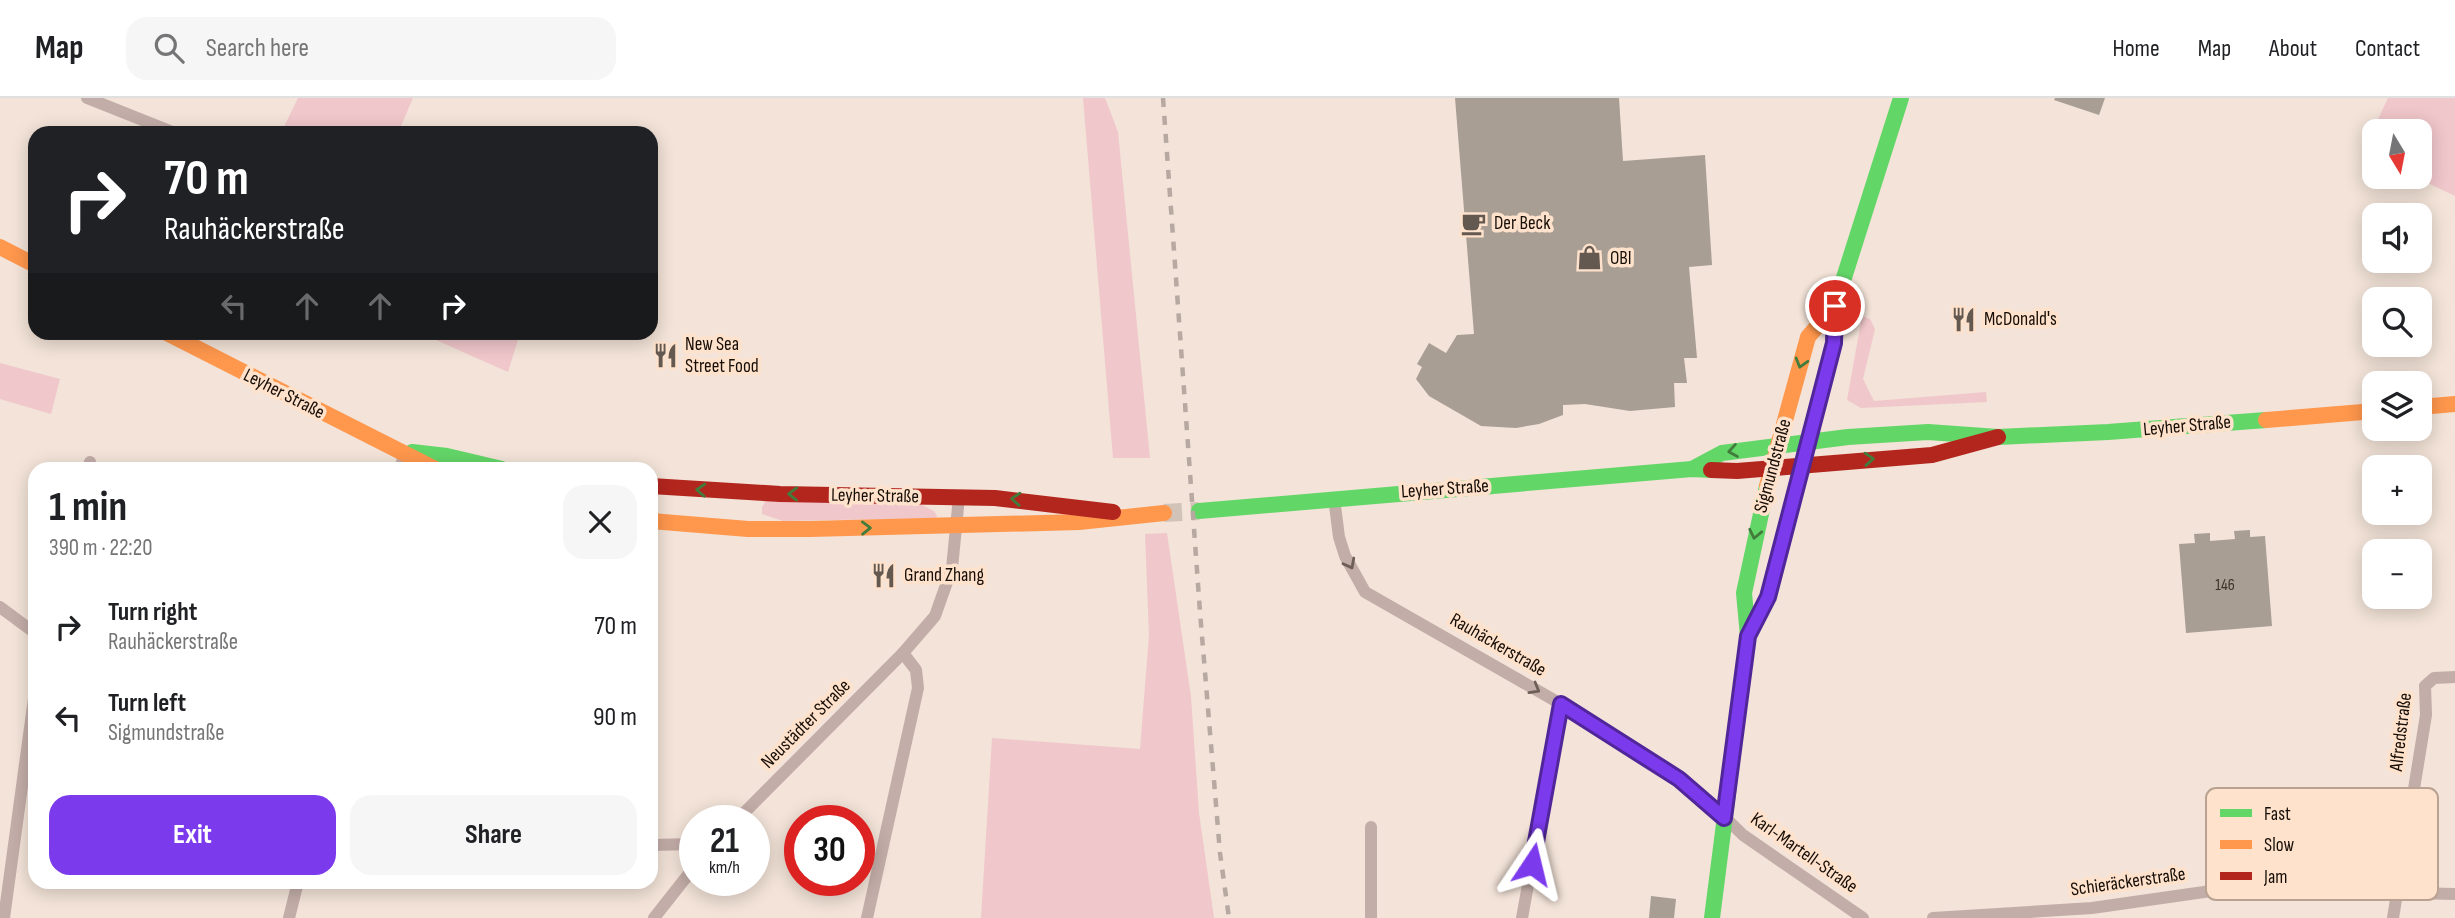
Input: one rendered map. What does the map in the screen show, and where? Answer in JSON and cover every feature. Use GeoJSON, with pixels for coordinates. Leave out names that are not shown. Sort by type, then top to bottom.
{"type":"FeatureCollection","features":[{"type":"Feature","properties":{"kind":"main road","name":"Sigmundstraße"},"geometry":{"type":"LineString","coordinates":[[1748,636],[1768,597],[1834,343],[1835,306],[1901,98]]}},
{"type":"Feature","properties":{"kind":"main road"},"geometry":{"type":"LineString","coordinates":[[0,247],[28,261]]}},
{"type":"Feature","properties":{"kind":"main road","name":"Sigmundstraße"},"geometry":{"type":"LineString","coordinates":[[1712,918],[1748,636],[1744,593],[1772,467],[1808,337],[1835,306]]}},
{"type":"Feature","properties":{"kind":"main road","name":"Leyher Straße"},"geometry":{"type":"LineString","coordinates":[[180,340],[338,422],[423,462]]}},
{"type":"Feature","properties":{"kind":"main road"},"geometry":{"type":"LineString","coordinates":[[2432,406],[2455,404]]}},
{"type":"Feature","properties":{"kind":"main road","name":"Leyher Straße"},"geometry":{"type":"LineString","coordinates":[[1692,469],[1722,453],[1807,441],[1928,432],[1998,437],[2119,432],[2362,412]]}},
{"type":"Feature","properties":{"kind":"main road","name":"Leyher Straße"},"geometry":{"type":"LineString","coordinates":[[1199,511],[1692,469],[1722,471],[1932,455],[1998,437]]}},
{"type":"Feature","properties":{"kind":"main road","name":"Leyher Straße"},"geometry":{"type":"LineString","coordinates":[[405,452],[447,456],[472,462]]}},
{"type":"Feature","properties":{"kind":"main road","name":"Leyher Straße"},"geometry":{"type":"LineString","coordinates":[[658,486],[770,494],[1034,501],[1141,515]]}},
{"type":"Feature","properties":{"kind":"main road","name":"Leyher Straße"},"geometry":{"type":"LineString","coordinates":[[658,522],[748,528],[957,526],[1079,522],[1164,513]]}},
{"type":"Feature","properties":{"kind":"street"},"geometry":{"type":"LineString","coordinates":[[87,98],[158,126]]}},
{"type":"Feature","properties":{"kind":"street"},"geometry":{"type":"LineString","coordinates":[[402,462],[405,452]]}},
{"type":"Feature","properties":{"kind":"street","name":"Neustädter Straße"},"geometry":{"type":"LineString","coordinates":[[752,805],[903,653],[934,616],[943,599],[952,568],[959,497]]}},
{"type":"Feature","properties":{"kind":"street","name":"Rauhäckerstraße"},"geometry":{"type":"LineString","coordinates":[[1334,498],[1339,537],[1345,556],[1365,592],[1561,704],[1679,779],[1724,818]]}},
{"type":"Feature","properties":{"kind":"street"},"geometry":{"type":"LineString","coordinates":[[0,607],[28,628]]}},
{"type":"Feature","properties":{"kind":"street"},"geometry":{"type":"LineString","coordinates":[[867,918],[918,688],[916,670],[903,653]]}},
{"type":"Feature","properties":{"kind":"street","name":"Alfredstraße"},"geometry":{"type":"LineString","coordinates":[[2414,788],[2426,715],[2425,686],[2434,678],[2455,677]]}},
{"type":"Feature","properties":{"kind":"street"},"geometry":{"type":"LineString","coordinates":[[1522,918],[1561,704]]}},
{"type":"Feature","properties":{"kind":"street"},"geometry":{"type":"LineString","coordinates":[[4,918],[28,742]]}},
{"type":"Feature","properties":{"kind":"street","name":"Karl-Martell-Straße"},"geometry":{"type":"LineString","coordinates":[[1724,818],[1759,847],[1863,918]]}},
{"type":"Feature","properties":{"kind":"street"},"geometry":{"type":"LineString","coordinates":[[1371,827],[1371,918]]}},
{"type":"Feature","properties":{"kind":"street"},"geometry":{"type":"LineString","coordinates":[[658,845],[679,844]]}},
{"type":"Feature","properties":{"kind":"street"},"geometry":{"type":"LineString","coordinates":[[653,918],[679,886]]}},
{"type":"Feature","properties":{"kind":"street"},"geometry":{"type":"LineString","coordinates":[[289,918],[296,889]]}},
{"type":"Feature","properties":{"kind":"street","name":"Schieräckerstraße"},"geometry":{"type":"LineString","coordinates":[[1933,918],[2092,908],[2206,892]]}},
{"type":"Feature","properties":{"kind":"street","name":"Alfredstraße"},"geometry":{"type":"LineString","coordinates":[[2393,918],[2396,900]]}},
{"type":"Feature","properties":{"kind":"shaded area"},"geometry":{"type":"Polygon","coordinates":[[[298,98],[413,98],[401,126],[284,126],[298,98]]]}},
{"type":"Feature","properties":{"kind":"shaded area"},"geometry":{"type":"Polygon","coordinates":[[[1083,98],[1105,98],[1118,132],[1150,458],[1113,458],[1083,98]]]}},
{"type":"Feature","properties":{"kind":"shaded area"},"geometry":{"type":"Polygon","coordinates":[[[2388,98],[2455,98],[2455,196],[2432,185],[2432,119],[2378,119],[2388,98]]]}},
{"type":"Feature","properties":{"kind":"shaded area"},"geometry":{"type":"Polygon","coordinates":[[[1862,316],[1870,319],[1875,329],[1863,379],[1874,401],[1986,392],[1987,402],[1861,408],[1847,400],[1862,316]]]}},
{"type":"Feature","properties":{"kind":"shaded area"},"geometry":{"type":"Polygon","coordinates":[[[436,340],[518,340],[508,372],[436,340]]]}},
{"type":"Feature","properties":{"kind":"shaded area"},"geometry":{"type":"Polygon","coordinates":[[[0,363],[60,379],[51,414],[0,399],[0,363]]]}},
{"type":"Feature","properties":{"kind":"shaded area"},"geometry":{"type":"Polygon","coordinates":[[[766,501],[920,504],[934,511],[937,516],[783,521],[762,514],[766,501]]]}},
{"type":"Feature","properties":{"kind":"shaded area"},"geometry":{"type":"Polygon","coordinates":[[[1167,533],[1191,697],[1199,813],[1214,918],[981,918],[992,738],[1140,749],[1149,635],[1145,534],[1167,533]]]}},
{"type":"Feature","properties":{"kind":"building","name":"OBI"},"geometry":{"type":"Polygon","coordinates":[[[1455,98],[1619,98],[1623,161],[1705,155],[1712,265],[1689,267],[1697,358],[1684,358],[1687,383],[1674,383],[1675,407],[1630,411],[1585,404],[1563,405],[1563,415],[1539,424],[1516,428],[1481,426],[1429,396],[1416,379],[1422,367],[1417,364],[1429,343],[1446,353],[1457,335],[1474,334],[1455,98]]]}},
{"type":"Feature","properties":{"kind":"building"},"geometry":{"type":"Polygon","coordinates":[[[2105,98],[2099,115],[2054,100],[2105,98]]]}},
{"type":"Feature","properties":{"kind":"building"},"geometry":{"type":"Polygon","coordinates":[[[2250,530],[2250,537],[2265,536],[2272,626],[2186,633],[2179,544],[2195,543],[2194,534],[2210,533],[2210,541],[2235,539],[2234,531],[2250,530]]]}},
{"type":"Feature","properties":{"kind":"building"},"geometry":{"type":"Polygon","coordinates":[[[1651,896],[1676,899],[1674,918],[1649,918],[1651,896]]]}},
{"type":"Feature","properties":{"kind":"tunnel"},"geometry":{"type":"LineString","coordinates":[[1164,513],[1199,511]]}},
{"type":"Feature","properties":{"kind":"railway"},"geometry":{"type":"LineString","coordinates":[[1163,98],[1200,612],[1220,853],[1229,918]]}},
{"type":"Feature","properties":{"kind":"traffic: fast"},"geometry":{"type":"LineString","coordinates":[[1748,636],[1768,597],[1834,343],[1835,306],[1901,98]]}},
{"type":"Feature","properties":{"kind":"traffic: fast"},"geometry":{"type":"LineString","coordinates":[[1692,469],[1722,453],[1848,437],[1928,432],[1998,437],[2266,420]]}},
{"type":"Feature","properties":{"kind":"traffic: fast"},"geometry":{"type":"LineString","coordinates":[[412,452],[472,462]]}},
{"type":"Feature","properties":{"kind":"traffic: fast"},"geometry":{"type":"LineString","coordinates":[[1199,511],[1692,469],[1711,470]]}},
{"type":"Feature","properties":{"kind":"traffic: fast"},"geometry":{"type":"LineString","coordinates":[[1712,918],[1748,636],[1744,593],[1767,486]]}},
{"type":"Feature","properties":{"kind":"traffic: slow"},"geometry":{"type":"LineString","coordinates":[[0,247],[28,261]]}},
{"type":"Feature","properties":{"kind":"traffic: slow"},"geometry":{"type":"LineString","coordinates":[[1767,486],[1808,337],[1835,306]]}},
{"type":"Feature","properties":{"kind":"traffic: slow"},"geometry":{"type":"LineString","coordinates":[[181,340],[421,462]]}},
{"type":"Feature","properties":{"kind":"traffic: slow"},"geometry":{"type":"LineString","coordinates":[[2432,406],[2455,404]]}},
{"type":"Feature","properties":{"kind":"traffic: slow"},"geometry":{"type":"LineString","coordinates":[[2266,420],[2362,412]]}},
{"type":"Feature","properties":{"kind":"traffic: slow"},"geometry":{"type":"LineString","coordinates":[[658,522],[748,529],[810,529],[1079,522],[1164,513]]}},
{"type":"Feature","properties":{"kind":"traffic: jam"},"geometry":{"type":"LineString","coordinates":[[1711,470],[1737,471],[1932,455],[1998,437]]}},
{"type":"Feature","properties":{"kind":"traffic: jam"},"geometry":{"type":"LineString","coordinates":[[658,486],[780,494],[995,498],[1113,512]]}},
{"type":"Feature","properties":{"kind":"place","name":"Der Beck"},"geometry":{"type":"Point","coordinates":[1474,223]}},
{"type":"Feature","properties":{"kind":"place","name":"OBI"},"geometry":{"type":"Point","coordinates":[1590,258]}},
{"type":"Feature","properties":{"kind":"place","name":"McDonald's"},"geometry":{"type":"Point","coordinates":[1964,319]}},
{"type":"Feature","properties":{"kind":"place","name":"New Sea Street Food"},"geometry":{"type":"Point","coordinates":[665,355]}},
{"type":"Feature","properties":{"kind":"place","name":"Grand Zhang"},"geometry":{"type":"Point","coordinates":[884,575]}},
{"type":"Feature","properties":{"kind":"route"},"geometry":{"type":"LineString","coordinates":[[1532,864],[1561,704],[1679,779],[1703,796],[1724,818],[1748,636],[1768,597],[1790,502],[1834,343],[1835,306]]}}]}
